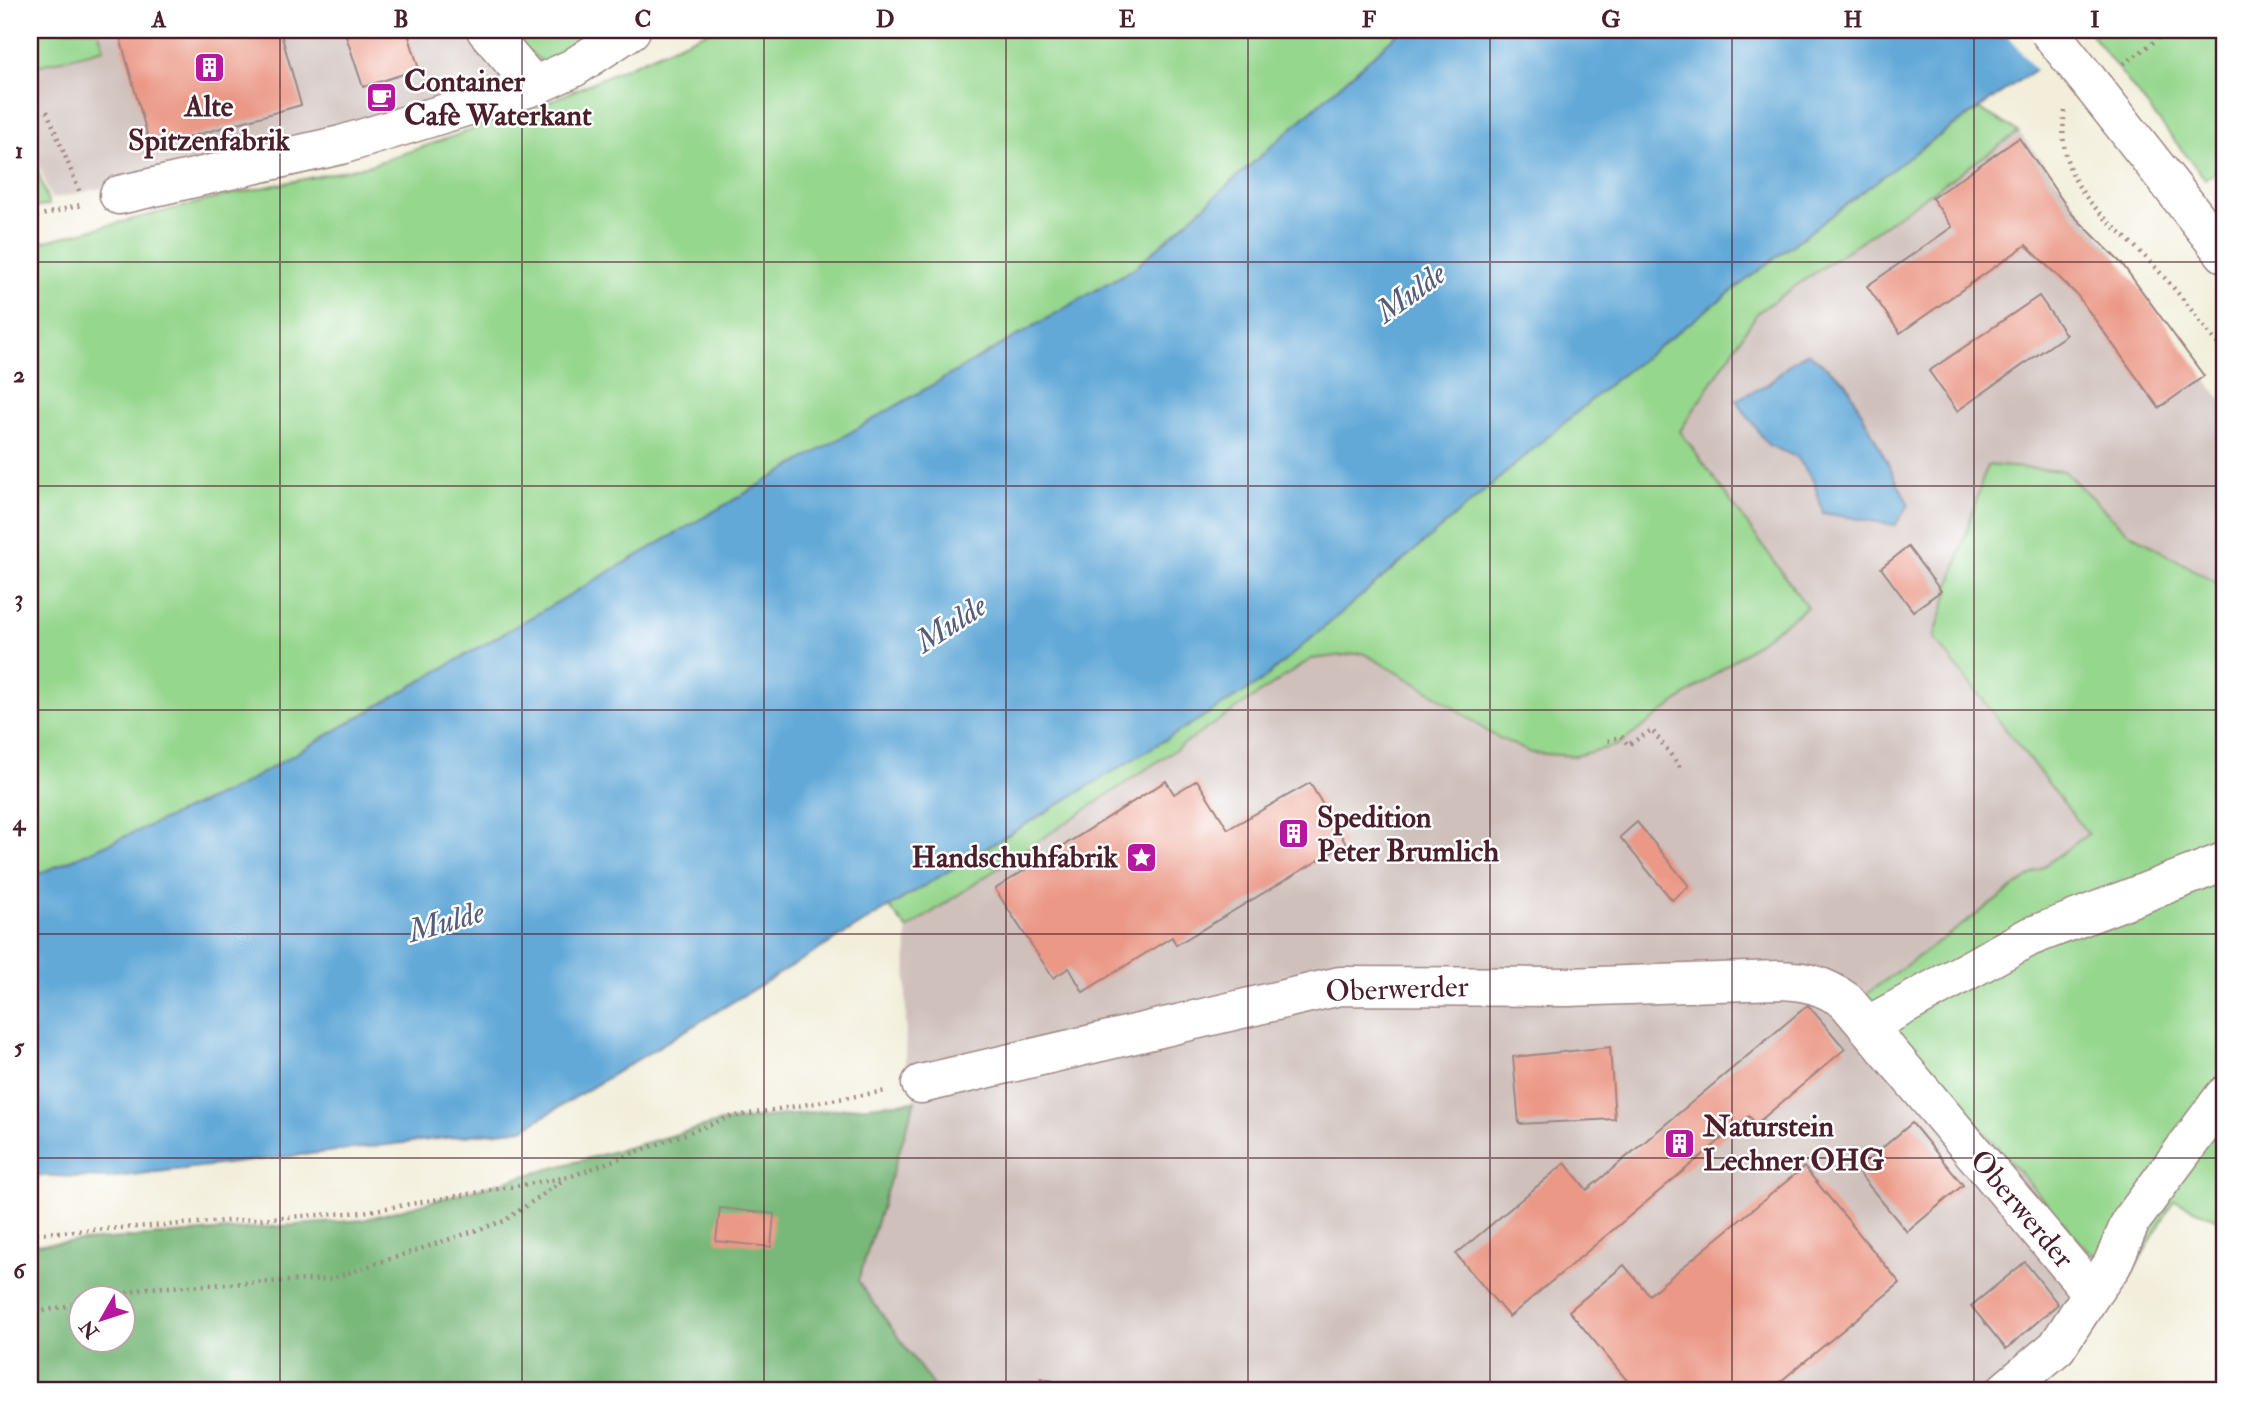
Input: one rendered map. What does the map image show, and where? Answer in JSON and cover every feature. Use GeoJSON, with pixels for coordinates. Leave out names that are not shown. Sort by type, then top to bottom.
{"type":"FeatureCollection","features":[{"type":"Feature","properties":{"kind":"street"},"geometry":{"type":"LineString","coordinates":[[486,30],[534,86]]}},
{"type":"Feature","properties":{"kind":"street"},"geometry":{"type":"LineString","coordinates":[[102,199],[341,145],[534,86],[573,68],[631,30]]}},
{"type":"Feature","properties":{"kind":"street"},"geometry":{"type":"LineString","coordinates":[[2048,30],[2224,253]]}},
{"type":"Feature","properties":{"kind":"street"},"geometry":{"type":"LineString","coordinates":[[1867,1026],[2029,937],[2224,862]]}},
{"type":"Feature","properties":{"kind":"street","name":"Oberwerder"},"geometry":{"type":"LineString","coordinates":[[921,1084],[1340,986],[1567,987],[1804,981],[1824,986],[1846,1001],[2092,1293],[2057,1347],[2006,1390]]}},
{"type":"Feature","properties":{"kind":"street"},"geometry":{"type":"LineString","coordinates":[[2092,1293],[2112,1265],[2131,1221],[2224,1096]]}},
{"type":"Feature","properties":{"kind":"path"},"geometry":{"type":"LineString","coordinates":[[30,218],[102,199],[47,111]]}},
{"type":"Feature","properties":{"kind":"path"},"geometry":{"type":"LineString","coordinates":[[2064,112],[2064,141],[2075,185],[2104,219],[2153,265],[2224,352]]}},
{"type":"Feature","properties":{"kind":"path"},"geometry":{"type":"LineString","coordinates":[[1608,741],[1621,736],[1628,745],[1652,730],[1680,766]]}},
{"type":"Feature","properties":{"kind":"path"},"geometry":{"type":"LineString","coordinates":[[30,1234],[363,1212],[569,1177],[731,1118],[921,1084]]}},
{"type":"Feature","properties":{"kind":"path"},"geometry":{"type":"LineString","coordinates":[[136,1291],[330,1279],[503,1221],[569,1177]]}},
{"type":"Feature","properties":{"kind":"path"},"geometry":{"type":"LineString","coordinates":[[30,1314],[66,1306]]}},
{"type":"Feature","properties":{"kind":"shaded area"},"geometry":{"type":"Polygon","coordinates":[[[98,30],[498,30],[549,66],[293,147],[51,199],[30,140],[30,68],[103,49],[98,30]]]}},
{"type":"Feature","properties":{"kind":"shaded area"},"geometry":{"type":"Polygon","coordinates":[[[2019,132],[2122,264],[2224,404],[2224,587],[2126,531],[2064,471],[1934,638],[2089,834],[1865,995],[2086,1249],[2129,1278],[2100,1327],[2033,1390],[937,1390],[857,1282],[915,1101],[905,1070],[907,929],[1311,659],[1363,653],[1433,693],[1491,734],[1618,745],[1807,607],[1680,431],[1758,312],[2019,132]]]}},
{"type":"Feature","properties":{"kind":"green space"},"geometry":{"type":"Polygon","coordinates":[[[30,30],[98,30],[104,49],[30,68],[30,30]]]}},
{"type":"Feature","properties":{"kind":"green space"},"geometry":{"type":"Polygon","coordinates":[[[498,30],[631,30],[549,66],[498,30]]]}},
{"type":"Feature","properties":{"kind":"green space"},"geometry":{"type":"Polygon","coordinates":[[[711,30],[1402,30],[1136,267],[238,787],[30,878],[30,245],[233,194],[371,165],[537,107],[711,30]]]}},
{"type":"Feature","properties":{"kind":"green space"},"geometry":{"type":"Polygon","coordinates":[[[2224,30],[2224,167],[2205,179],[2089,32],[2224,30]]]}},
{"type":"Feature","properties":{"kind":"green space"},"geometry":{"type":"Polygon","coordinates":[[[1980,109],[2019,132],[1758,312],[1680,431],[1807,607],[1618,745],[1575,756],[1531,753],[1491,734],[1433,693],[1363,653],[1311,659],[907,929],[889,907],[1259,683],[1611,383],[1907,158],[1980,109]]]}},
{"type":"Feature","properties":{"kind":"green space"},"geometry":{"type":"Polygon","coordinates":[[[30,146],[49,205],[30,208],[30,146]]]}},
{"type":"Feature","properties":{"kind":"green space"},"geometry":{"type":"Polygon","coordinates":[[[1987,465],[2064,471],[2126,531],[2224,587],[2224,1222],[2174,1200],[2129,1278],[2086,1249],[1865,995],[2088,834],[1934,638],[1987,465]]]}},
{"type":"Feature","properties":{"kind":"green space"},"geometry":{"type":"Polygon","coordinates":[[[915,1101],[858,1281],[936,1390],[30,1390],[30,1245],[363,1220],[721,1122],[915,1101]]]}},
{"type":"Feature","properties":{"kind":"water","name":"Mulde"},"geometry":{"type":"Polygon","coordinates":[[[1402,30],[2092,30],[1907,158],[1611,383],[1259,683],[523,1129],[106,1178],[30,1175],[30,878],[238,787],[1136,267],[1402,30]]]}},
{"type":"Feature","properties":{"kind":"water"},"geometry":{"type":"Polygon","coordinates":[[[1808,353],[1846,382],[1909,505],[1895,525],[1823,513],[1814,482],[1797,457],[1768,445],[1736,400],[1768,384],[1791,363],[1808,353]]]}},
{"type":"Feature","properties":{"kind":"pier"},"geometry":{"type":"Polygon","coordinates":[[[2003,30],[2088,30],[2092,34],[2038,73],[2003,30]]]}},
{"type":"Feature","properties":{"kind":"building","name":"Alte Spitzenfabrik"},"geometry":{"type":"Polygon","coordinates":[[[118,30],[280,30],[301,105],[151,148],[118,30]]]}},
{"type":"Feature","properties":{"kind":"building"},"geometry":{"type":"Polygon","coordinates":[[[344,30],[407,30],[419,69],[363,87],[344,30]]]}},
{"type":"Feature","properties":{"kind":"building"},"geometry":{"type":"Polygon","coordinates":[[[2019,138],[2072,214],[2122,264],[2204,376],[2159,408],[2077,295],[2026,245],[1900,333],[1867,286],[1952,227],[1932,198],[2019,138]]]}},
{"type":"Feature","properties":{"kind":"building"},"geometry":{"type":"Polygon","coordinates":[[[2039,296],[2066,335],[1957,411],[1929,371],[2039,296]]]}},
{"type":"Feature","properties":{"kind":"building"},"geometry":{"type":"Polygon","coordinates":[[[1908,547],[1941,591],[1913,611],[1881,568],[1908,547]]]}},
{"type":"Feature","properties":{"kind":"building"},"geometry":{"type":"Polygon","coordinates":[[[1197,780],[1228,829],[1310,783],[1346,844],[1176,945],[1172,937],[1083,992],[1069,968],[1053,978],[995,889],[1166,781],[1174,794],[1197,780]]]}},
{"type":"Feature","properties":{"kind":"building"},"geometry":{"type":"Polygon","coordinates":[[[1637,822],[1689,886],[1672,900],[1620,837],[1637,822]]]}},
{"type":"Feature","properties":{"kind":"building","name":"Naturstein Lechner OHG"},"geometry":{"type":"Polygon","coordinates":[[[1808,1005],[1845,1049],[1756,1124],[1749,1116],[1509,1317],[1456,1254],[1565,1163],[1587,1190],[1808,1005]]]}},
{"type":"Feature","properties":{"kind":"building"},"geometry":{"type":"Polygon","coordinates":[[[1610,1047],[1615,1119],[1519,1124],[1513,1057],[1610,1047]]]}},
{"type":"Feature","properties":{"kind":"building"},"geometry":{"type":"Polygon","coordinates":[[[1912,1123],[1963,1185],[1907,1232],[1856,1170],[1912,1123]]]}},
{"type":"Feature","properties":{"kind":"building"},"geometry":{"type":"Polygon","coordinates":[[[1804,1167],[1900,1283],[1770,1390],[1635,1390],[1569,1311],[1624,1265],[1649,1295],[1804,1167]]]}},
{"type":"Feature","properties":{"kind":"building"},"geometry":{"type":"Polygon","coordinates":[[[720,1208],[774,1214],[771,1247],[716,1241],[720,1208]]]}},
{"type":"Feature","properties":{"kind":"building"},"geometry":{"type":"Polygon","coordinates":[[[2025,1262],[2058,1304],[2006,1349],[1971,1306],[2025,1262]]]}},
{"type":"Feature","properties":{"kind":"building"},"geometry":{"type":"Polygon","coordinates":[[[1041,1378],[1082,1389],[1082,1390],[1038,1390],[1041,1378]]]}},
{"type":"Feature","properties":{"kind":"place","name":"Alte Spitzenfabrik"},"geometry":{"type":"Point","coordinates":[209,68]}},
{"type":"Feature","properties":{"kind":"place","name":"Container Cafè Waterkant"},"geometry":{"type":"Point","coordinates":[381,98]}},
{"type":"Feature","properties":{"kind":"place","name":"Spedition Peter Brumlich"},"geometry":{"type":"Point","coordinates":[1294,834]}},
{"type":"Feature","properties":{"kind":"place","name":"Handschuhfabrik"},"geometry":{"type":"Point","coordinates":[1141,857]}},
{"type":"Feature","properties":{"kind":"place","name":"Naturstein Lechner OHG"},"geometry":{"type":"Point","coordinates":[1680,1143]}}]}
